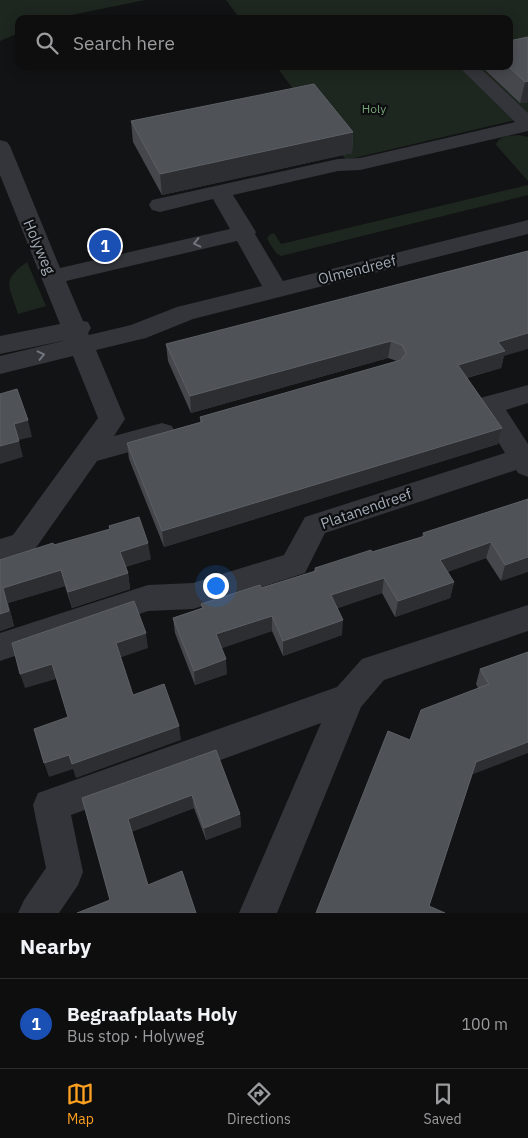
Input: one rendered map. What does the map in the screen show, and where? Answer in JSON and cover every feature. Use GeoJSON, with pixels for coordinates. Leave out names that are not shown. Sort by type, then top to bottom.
{"type":"FeatureCollection","features":[{"type":"Feature","properties":{"kind":"street"},"geometry":{"type":"LineString","coordinates":[[471,70],[528,125]]}},
{"type":"Feature","properties":{"kind":"street"},"geometry":{"type":"LineString","coordinates":[[160,205],[338,165],[360,164],[528,125]]}},
{"type":"Feature","properties":{"kind":"street","name":"Holyweg"},"geometry":{"type":"LineString","coordinates":[[0,146],[52,277],[79,337]]}},
{"type":"Feature","properties":{"kind":"street"},"geometry":{"type":"LineString","coordinates":[[220,192],[245,232],[277,291]]}},
{"type":"Feature","properties":{"kind":"street","name":"Olmendreef"},"geometry":{"type":"LineString","coordinates":[[0,345],[136,332],[186,313],[528,228]]}},
{"type":"Feature","properties":{"kind":"street"},"geometry":{"type":"LineString","coordinates":[[52,277],[245,232]]}},
{"type":"Feature","properties":{"kind":"street"},"geometry":{"type":"LineString","coordinates":[[0,551],[23,544],[112,419],[79,337]]}},
{"type":"Feature","properties":{"kind":"street","name":"Olmendreef"},"geometry":{"type":"LineString","coordinates":[[0,365],[79,337]]}},
{"type":"Feature","properties":{"kind":"street","name":"Platanendreef"},"geometry":{"type":"LineString","coordinates":[[0,647],[148,598],[193,596],[294,564],[315,525],[525,462],[489,405],[528,394]]}},
{"type":"Feature","properties":{"kind":"street"},"geometry":{"type":"LineString","coordinates":[[86,454],[189,425]]}},
{"type":"Feature","properties":{"kind":"street"},"geometry":{"type":"LineString","coordinates":[[258,913],[348,698],[373,669],[528,618]]}},
{"type":"Feature","properties":{"kind":"street"},"geometry":{"type":"LineString","coordinates":[[37,913],[65,872],[51,805],[348,698]]}},
{"type":"Feature","properties":{"kind":"green space"},"geometry":{"type":"Polygon","coordinates":[[[0,0],[145,0],[72,15],[15,15],[15,35],[0,41],[0,0]]]}},
{"type":"Feature","properties":{"kind":"green space","name":"Holy"},"geometry":{"type":"Polygon","coordinates":[[[226,0],[528,0],[528,124],[515,120],[346,160],[279,70],[513,70],[513,15],[237,15],[226,0]]]}},
{"type":"Feature","properties":{"kind":"green space"},"geometry":{"type":"Polygon","coordinates":[[[518,135],[528,137],[528,181],[496,145],[501,138],[518,135]]]}},
{"type":"Feature","properties":{"kind":"green space"},"geometry":{"type":"Polygon","coordinates":[[[528,185],[528,195],[281,256],[276,253],[267,239],[269,235],[274,233],[281,244],[528,185]]]}},
{"type":"Feature","properties":{"kind":"green space"},"geometry":{"type":"Polygon","coordinates":[[[27,262],[46,306],[18,314],[10,290],[10,279],[27,262]]]}},
{"type":"Feature","properties":{"kind":"building"},"geometry":{"type":"Polygon","coordinates":[[[528,37],[528,81],[525,82],[512,70],[513,40],[528,37]]]}},
{"type":"Feature","properties":{"kind":"building"},"geometry":{"type":"Polygon","coordinates":[[[314,84],[353,132],[160,174],[131,121],[314,84]]]}},
{"type":"Feature","properties":{"kind":"building"},"geometry":{"type":"Polygon","coordinates":[[[528,251],[528,333],[498,342],[505,351],[458,365],[502,428],[162,531],[127,443],[202,422],[200,417],[401,360],[406,353],[402,345],[391,341],[190,396],[166,344],[528,251]]]}},
{"type":"Feature","properties":{"kind":"building"},"geometry":{"type":"Polygon","coordinates":[[[17,389],[28,420],[14,424],[19,441],[0,446],[0,394],[17,389]]]}},
{"type":"Feature","properties":{"kind":"building"},"geometry":{"type":"Polygon","coordinates":[[[528,499],[528,557],[505,565],[491,542],[440,560],[454,582],[398,601],[384,578],[331,595],[343,620],[283,641],[272,616],[216,634],[226,659],[194,671],[173,618],[203,608],[201,604],[260,585],[261,588],[316,571],[315,568],[371,550],[372,552],[425,536],[423,533],[528,499]]]}},
{"type":"Feature","properties":{"kind":"building"},"geometry":{"type":"Polygon","coordinates":[[[139,517],[148,543],[120,552],[128,573],[68,592],[61,570],[3,588],[9,611],[0,614],[0,560],[53,543],[54,545],[110,529],[109,526],[139,517]]]}},
{"type":"Feature","properties":{"kind":"building"},"geometry":{"type":"Polygon","coordinates":[[[134,601],[146,633],[116,643],[133,695],[164,684],[179,726],[72,764],[69,755],[44,763],[34,729],[68,717],[52,664],[20,674],[12,643],[134,601]]]}},
{"type":"Feature","properties":{"kind":"building"},"geometry":{"type":"Polygon","coordinates":[[[528,652],[528,742],[476,762],[429,906],[445,913],[316,913],[388,731],[410,740],[421,710],[489,684],[480,669],[528,652]]]}},
{"type":"Feature","properties":{"kind":"building"},"geometry":{"type":"Polygon","coordinates":[[[216,750],[240,814],[204,828],[192,795],[128,819],[148,885],[182,871],[196,913],[77,913],[110,900],[82,798],[216,750]]]}},
{"type":"Feature","properties":{"kind":"place","name":"Begraafplaats Holy"},"geometry":{"type":"Point","coordinates":[105,246]}}]}
